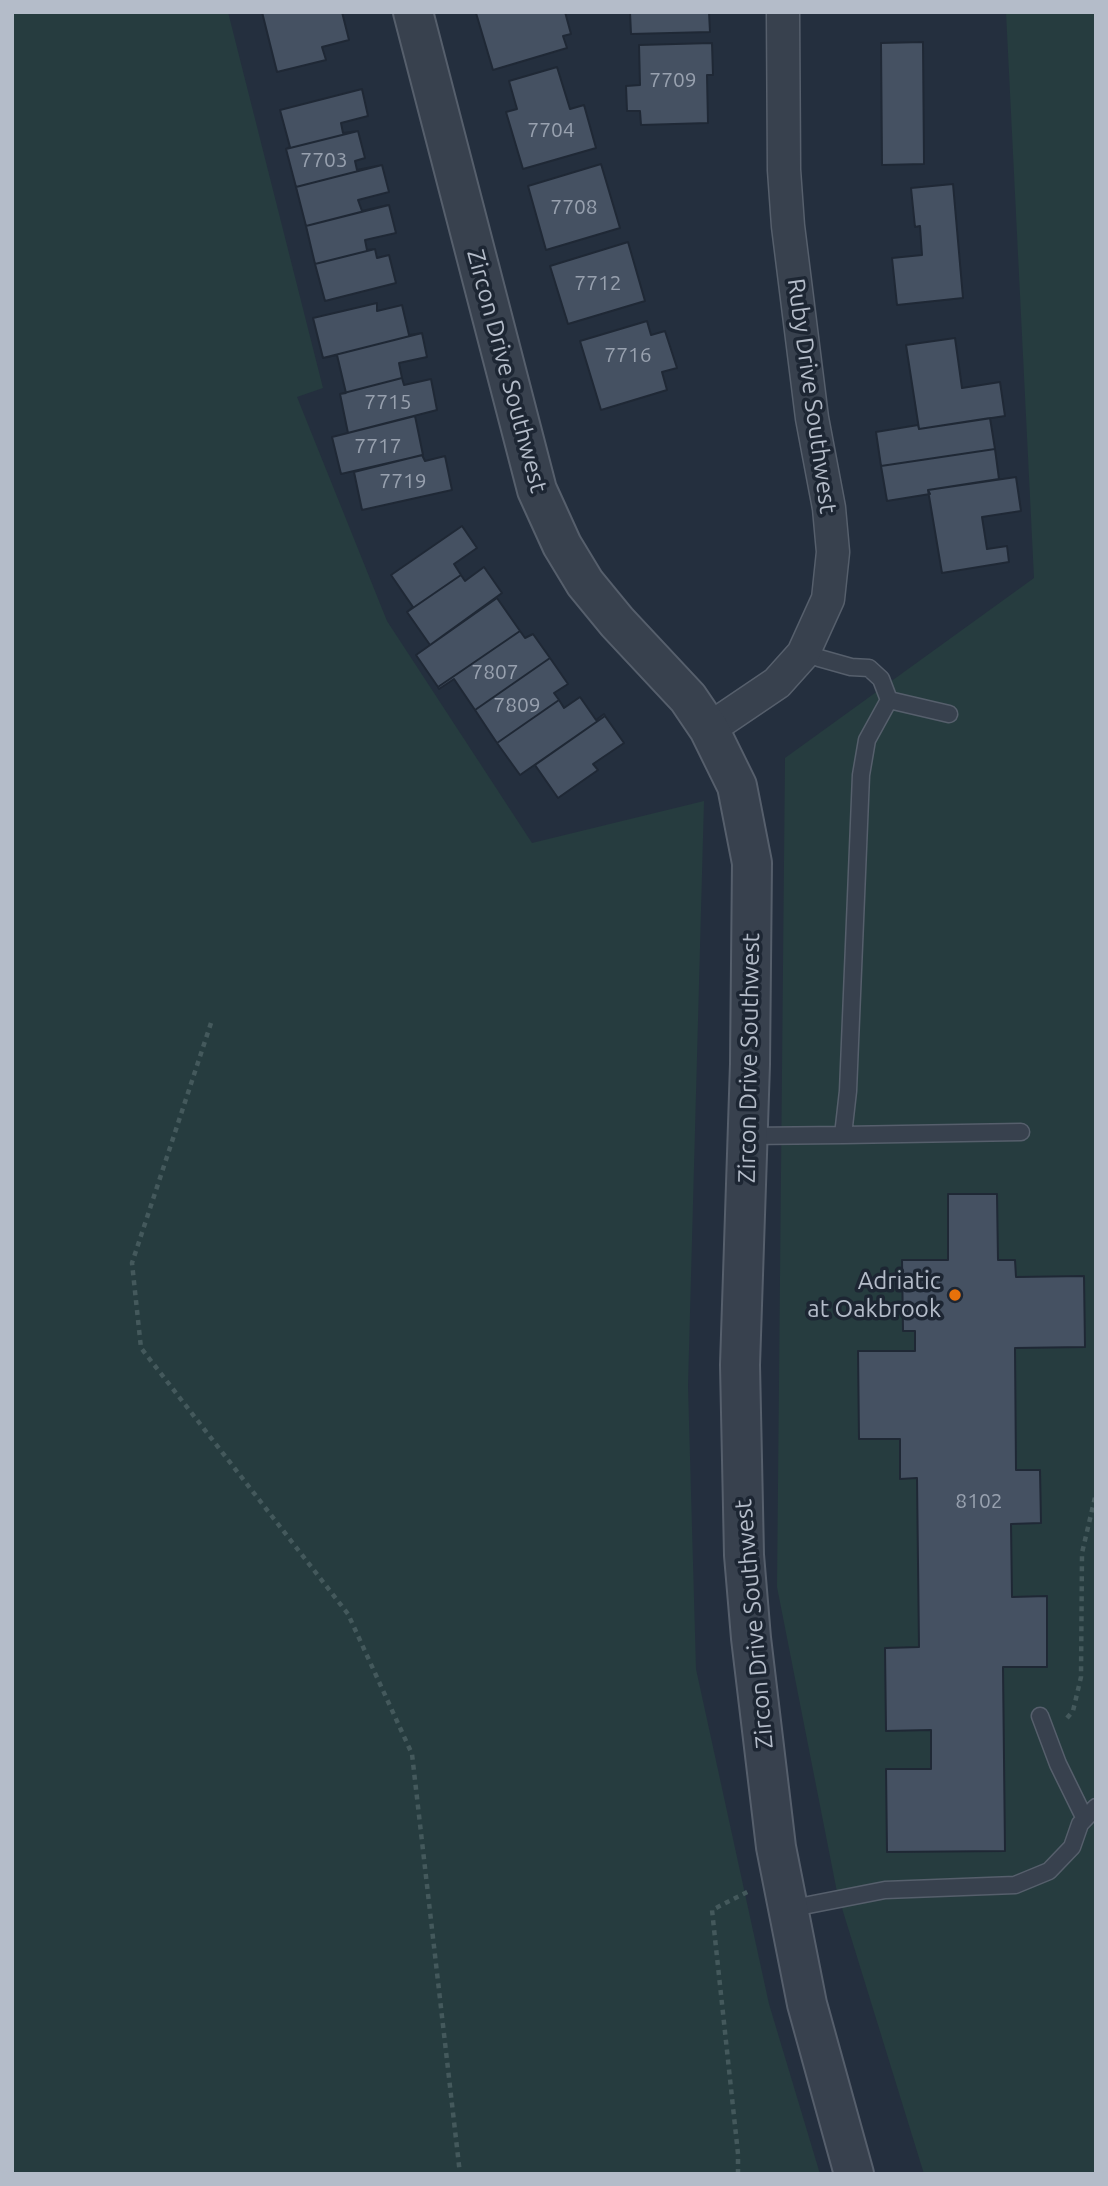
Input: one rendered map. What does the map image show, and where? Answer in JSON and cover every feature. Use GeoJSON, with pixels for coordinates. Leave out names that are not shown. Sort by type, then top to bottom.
{"type":"FeatureCollection","features":[{"type":"Feature","properties":{"kind":"street","name":"Zircon Drive Southwest"},"geometry":{"type":"LineString","coordinates":[[413,12],[537,490],[562,545],[585,583],[617,622],[682,691],[709,729],[737,786],[752,863],[748,1136],[740,1365],[744,1555],[775,1847],[807,2004],[854,2174]]}},
{"type":"Feature","properties":{"kind":"street","name":"Ruby Drive Southwest"},"geometry":{"type":"LineString","coordinates":[[709,729],[777,683],[806,647],[828,599],[833,552],[829,508],[812,418],[788,226],[784,170],[783,12]]}},
{"type":"Feature","properties":{"kind":"lane"},"geometry":{"type":"LineString","coordinates":[[806,647],[819,658],[851,667],[869,668],[881,679],[889,700],[867,740],[861,775],[848,1091],[843,1135]]}},
{"type":"Feature","properties":{"kind":"lane"},"geometry":{"type":"LineString","coordinates":[[889,700],[949,714]]}},
{"type":"Feature","properties":{"kind":"lane"},"geometry":{"type":"LineString","coordinates":[[748,1136],[1021,1132]]}},
{"type":"Feature","properties":{"kind":"lane"},"geometry":{"type":"LineString","coordinates":[[784,1891],[1015,1885],[1049,1871],[1072,1847],[1080,1824],[1090,1813],[1049,1740],[1040,1716]]}},
{"type":"Feature","properties":{"kind":"path"},"geometry":{"type":"LineString","coordinates":[[211,1023],[132,1264],[141,1348],[348,1614],[412,1754],[460,2174]]}},
{"type":"Feature","properties":{"kind":"path"},"geometry":{"type":"LineString","coordinates":[[1049,1740],[1073,1711],[1081,1677],[1082,1553],[1096,1493]]}},
{"type":"Feature","properties":{"kind":"path"},"geometry":{"type":"LineString","coordinates":[[738,2174],[712,1910],[784,1891]]}},
{"type":"Feature","properties":{"kind":"green space"},"geometry":{"type":"Polygon","coordinates":[[[12,12],[228,12],[323,388],[297,397],[387,621],[532,843],[704,801],[688,1386],[696,1669],[769,2004],[820,2174],[12,2174],[12,12]]]}},
{"type":"Feature","properties":{"kind":"green space"},"geometry":{"type":"Polygon","coordinates":[[[1006,12],[1096,12],[1096,2174],[924,2174],[837,1892],[777,1587],[785,758],[1034,578],[1006,12]]]}},
{"type":"Feature","properties":{"kind":"building"},"geometry":{"type":"Polygon","coordinates":[[[262,12],[342,12],[349,40],[322,47],[326,60],[277,72],[262,12]]]}},
{"type":"Feature","properties":{"kind":"building"},"geometry":{"type":"Polygon","coordinates":[[[565,12],[571,34],[563,36],[567,48],[493,70],[476,13],[565,12]]]}},
{"type":"Feature","properties":{"kind":"building"},"geometry":{"type":"Polygon","coordinates":[[[630,12],[709,12],[710,32],[631,34],[630,12]]]}},
{"type":"Feature","properties":{"kind":"building"},"geometry":{"type":"Polygon","coordinates":[[[923,42],[924,164],[882,165],[881,43],[923,42]]]}},
{"type":"Feature","properties":{"kind":"building"},"geometry":{"type":"Polygon","coordinates":[[[712,43],[713,75],[707,75],[708,123],[641,125],[640,111],[627,111],[626,86],[640,85],[639,45],[712,43]]]}},
{"type":"Feature","properties":{"kind":"building"},"geometry":{"type":"Polygon","coordinates":[[[557,67],[570,109],[584,105],[596,148],[523,169],[506,112],[517,109],[509,81],[557,67]]]}},
{"type":"Feature","properties":{"kind":"building"},"geometry":{"type":"Polygon","coordinates":[[[362,89],[368,116],[341,123],[343,133],[358,131],[286,149],[290,147],[280,110],[362,89]]]}},
{"type":"Feature","properties":{"kind":"building"},"geometry":{"type":"Polygon","coordinates":[[[358,131],[365,158],[355,161],[357,170],[382,165],[296,187],[286,149],[358,131]]]}},
{"type":"Feature","properties":{"kind":"building"},"geometry":{"type":"Polygon","coordinates":[[[601,164],[620,228],[546,250],[528,186],[601,164]]]}},
{"type":"Feature","properties":{"kind":"building"},"geometry":{"type":"Polygon","coordinates":[[[382,165],[389,192],[358,200],[362,211],[388,205],[306,226],[296,187],[382,165]]]}},
{"type":"Feature","properties":{"kind":"building"},"geometry":{"type":"Polygon","coordinates":[[[953,184],[963,298],[897,305],[892,258],[922,255],[920,226],[915,227],[911,188],[953,184]]]}},
{"type":"Feature","properties":{"kind":"building"},"geometry":{"type":"Polygon","coordinates":[[[389,205],[396,233],[365,240],[367,250],[375,249],[315,264],[306,226],[389,205]]]}},
{"type":"Feature","properties":{"kind":"building"},"geometry":{"type":"Polygon","coordinates":[[[628,242],[645,301],[568,324],[550,266],[628,242]]]}},
{"type":"Feature","properties":{"kind":"building"},"geometry":{"type":"Polygon","coordinates":[[[375,249],[377,258],[389,255],[396,283],[325,301],[315,264],[375,249]]]}},
{"type":"Feature","properties":{"kind":"building"},"geometry":{"type":"Polygon","coordinates":[[[377,303],[377,311],[402,305],[409,335],[422,333],[323,358],[313,318],[377,303]]]}},
{"type":"Feature","properties":{"kind":"building"},"geometry":{"type":"Polygon","coordinates":[[[647,321],[651,335],[665,331],[677,368],[662,372],[667,390],[601,410],[580,341],[647,321]]]}},
{"type":"Feature","properties":{"kind":"building"},"geometry":{"type":"Polygon","coordinates":[[[422,333],[427,357],[399,363],[402,378],[346,392],[337,355],[323,358],[422,333]]]}},
{"type":"Feature","properties":{"kind":"building"},"geometry":{"type":"Polygon","coordinates":[[[955,338],[962,388],[1000,382],[1005,416],[919,429],[906,345],[955,338]]]}},
{"type":"Feature","properties":{"kind":"building"},"geometry":{"type":"Polygon","coordinates":[[[402,378],[404,385],[431,379],[437,410],[348,433],[340,394],[402,378]]]}},
{"type":"Feature","properties":{"kind":"building"},"geometry":{"type":"Polygon","coordinates":[[[415,416],[423,455],[341,474],[332,437],[415,416]]]}},
{"type":"Feature","properties":{"kind":"building"},"geometry":{"type":"Polygon","coordinates":[[[990,418],[995,449],[881,466],[876,432],[918,425],[919,429],[990,418]]]}},
{"type":"Feature","properties":{"kind":"building"},"geometry":{"type":"Polygon","coordinates":[[[995,449],[999,479],[928,490],[930,494],[887,501],[881,466],[995,449]]]}},
{"type":"Feature","properties":{"kind":"building"},"geometry":{"type":"Polygon","coordinates":[[[422,455],[425,461],[445,456],[452,490],[362,510],[354,472],[422,455]]]}},
{"type":"Feature","properties":{"kind":"building"},"geometry":{"type":"Polygon","coordinates":[[[1016,477],[1021,511],[982,517],[987,549],[1007,546],[1009,562],[942,573],[928,490],[1016,477]]]}},
{"type":"Feature","properties":{"kind":"building"},"geometry":{"type":"Polygon","coordinates":[[[462,526],[477,548],[454,564],[461,575],[407,612],[413,607],[391,575],[462,526]]]}},
{"type":"Feature","properties":{"kind":"building"},"geometry":{"type":"Polygon","coordinates":[[[484,567],[502,593],[430,645],[407,612],[461,575],[465,581],[484,567]]]}},
{"type":"Feature","properties":{"kind":"building"},"geometry":{"type":"Polygon","coordinates":[[[497,598],[520,631],[438,687],[416,655],[497,598]]]}},
{"type":"Feature","properties":{"kind":"building"},"geometry":{"type":"Polygon","coordinates":[[[520,631],[525,638],[533,634],[550,658],[475,710],[454,679],[439,689],[438,687],[520,631]]]}},
{"type":"Feature","properties":{"kind":"building"},"geometry":{"type":"Polygon","coordinates":[[[550,658],[568,684],[554,693],[559,700],[497,743],[475,710],[550,658]]]}},
{"type":"Feature","properties":{"kind":"building"},"geometry":{"type":"Polygon","coordinates":[[[580,697],[596,720],[604,714],[605,716],[520,775],[497,743],[559,700],[564,708],[580,697]]]}},
{"type":"Feature","properties":{"kind":"building"},"geometry":{"type":"Polygon","coordinates":[[[605,716],[624,743],[593,764],[598,770],[558,798],[535,765],[605,716]]]}},
{"type":"Feature","properties":{"kind":"building"},"geometry":{"type":"Polygon","coordinates":[[[948,1194],[997,1194],[998,1260],[1015,1260],[1016,1277],[1084,1276],[1085,1347],[1015,1348],[1016,1470],[1040,1470],[1041,1523],[1011,1524],[1012,1597],[1047,1596],[1047,1667],[1003,1667],[1005,1851],[887,1852],[886,1769],[931,1769],[931,1730],[886,1731],[885,1648],[919,1647],[917,1478],[900,1479],[900,1439],[859,1439],[858,1351],[915,1351],[915,1331],[903,1331],[902,1260],[948,1260],[948,1194]]]}},
{"type":"Feature","properties":{"kind":"place","name":"Adriatic at Oakbrook"},"geometry":{"type":"Point","coordinates":[955,1295]}}]}
